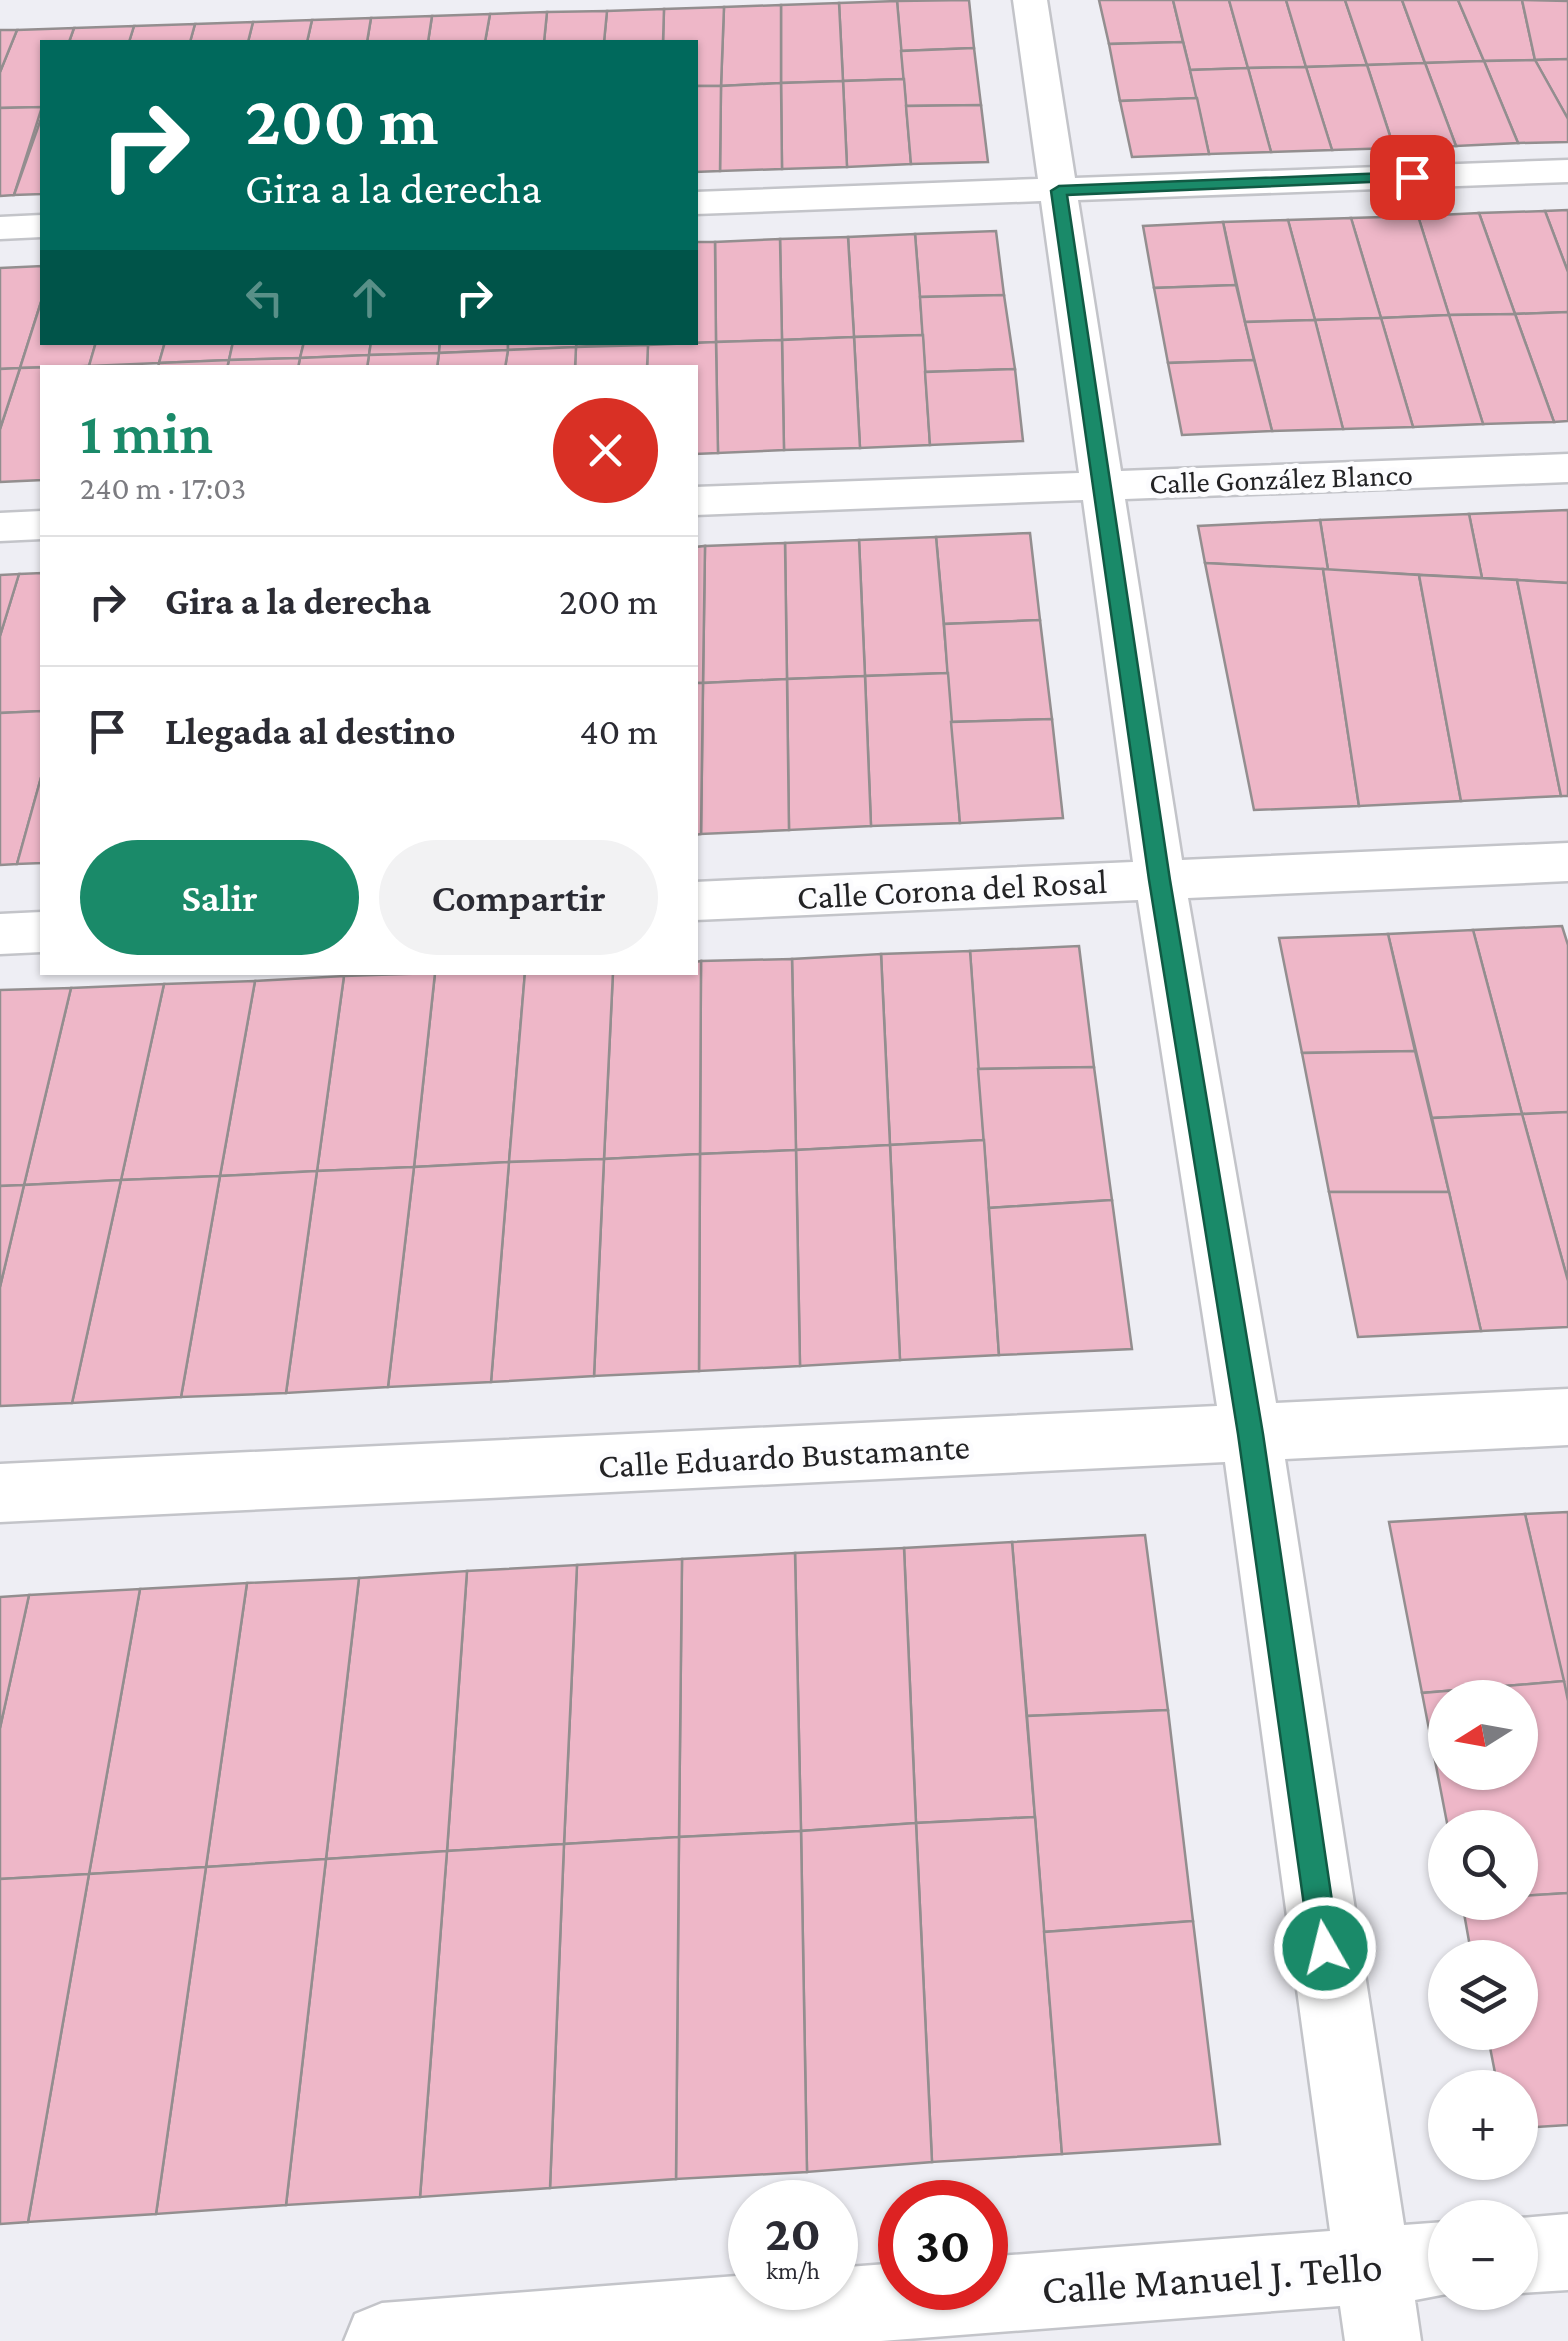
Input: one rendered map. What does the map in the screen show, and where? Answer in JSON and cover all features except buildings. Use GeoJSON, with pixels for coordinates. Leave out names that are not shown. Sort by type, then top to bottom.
{"type":"FeatureCollection","features":[{"type":"Feature","properties":{"kind":"street"},"geometry":{"type":"LineString","coordinates":[[1030,0],[1160,880],[1251,1434],[1383,2341]]}},
{"type":"Feature","properties":{"kind":"street"},"geometry":{"type":"LineString","coordinates":[[698,204],[1568,171]]}},
{"type":"Feature","properties":{"kind":"street"},"geometry":{"type":"LineString","coordinates":[[0,228],[40,226]]}},
{"type":"Feature","properties":{"kind":"street","name":"Calle González Blanco"},"geometry":{"type":"LineString","coordinates":[[698,501],[1568,468]]}},
{"type":"Feature","properties":{"kind":"street"},"geometry":{"type":"LineString","coordinates":[[0,527],[40,526]]}},
{"type":"Feature","properties":{"kind":"street","name":"Calle Corona del Rosal"},"geometry":{"type":"LineString","coordinates":[[698,902],[1568,862]]}},
{"type":"Feature","properties":{"kind":"street"},"geometry":{"type":"LineString","coordinates":[[0,934],[40,932]]}},
{"type":"Feature","properties":{"kind":"street","name":"Calle Eduardo Bustamante"},"geometry":{"type":"LineString","coordinates":[[0,1493],[1568,1417]]}},
{"type":"Feature","properties":{"kind":"street"},"geometry":{"type":"LineString","coordinates":[[1538,2254],[1568,2252]]}},
{"type":"Feature","properties":{"kind":"street","name":"Calle Manuel J. Tello"},"geometry":{"type":"LineString","coordinates":[[382,2341],[1428,2261]]}},
{"type":"Feature","properties":{"kind":"route"},"geometry":{"type":"LineString","coordinates":[[1325,1948],[1251,1434],[1160,880],[1059,191],[1412,177]]}}]}
